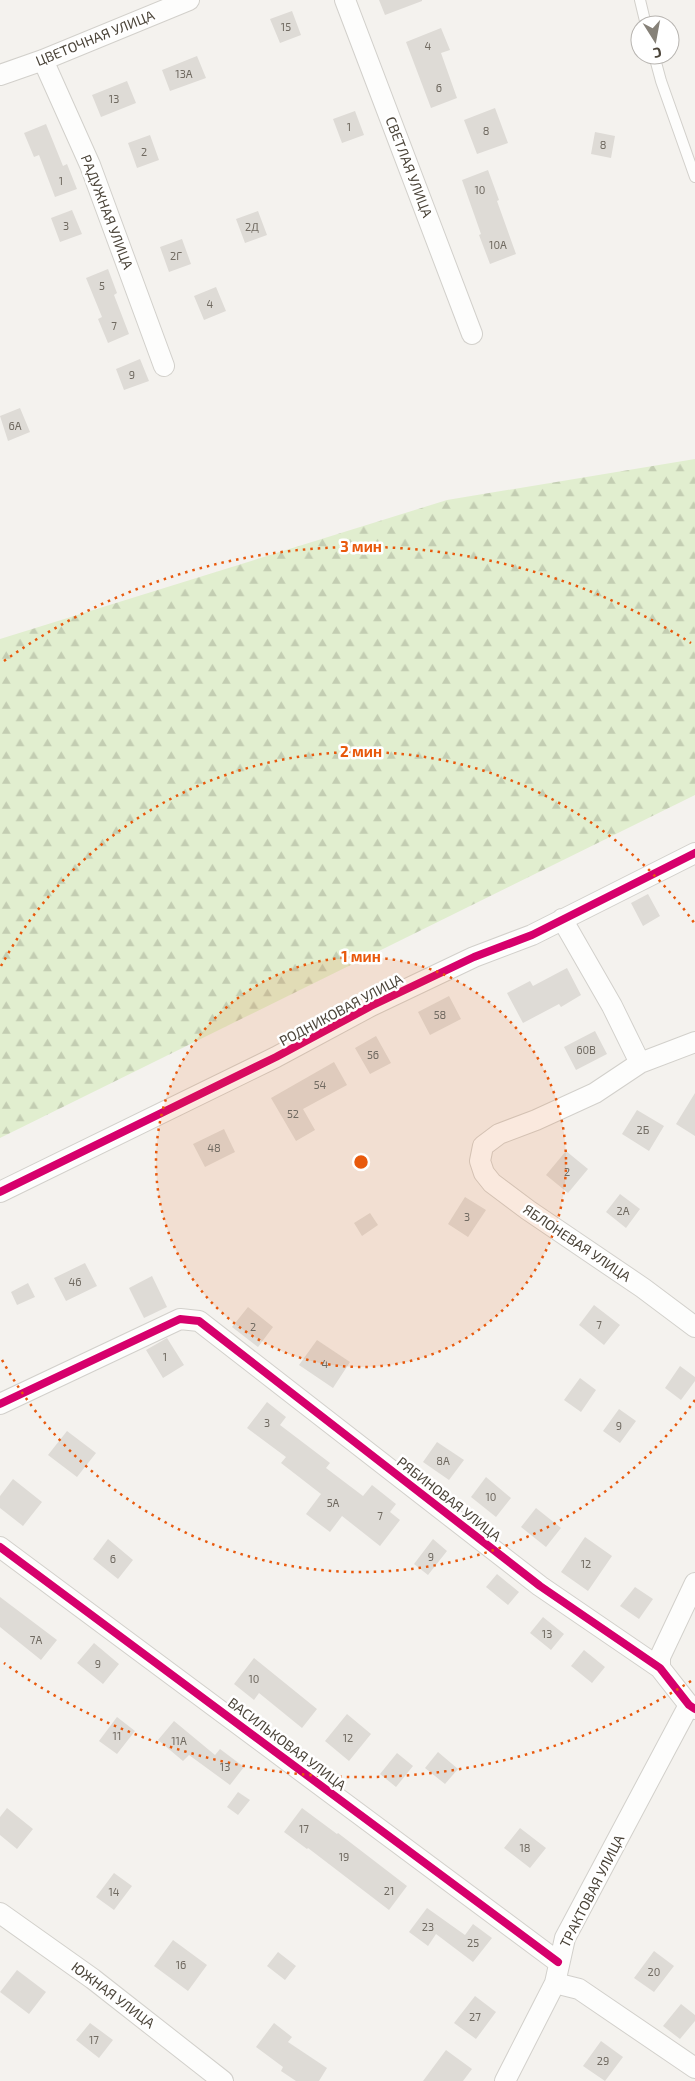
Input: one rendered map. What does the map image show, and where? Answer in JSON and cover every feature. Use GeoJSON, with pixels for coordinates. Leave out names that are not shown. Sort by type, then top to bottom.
{"type":"FeatureCollection","features":[{"type":"Feature","properties":{"kind":"street","name":"ЦВЕТОЧНАЯ УЛИЦА"},"geometry":{"type":"LineString","coordinates":[[0,75],[43,60],[189,0]]}},
{"type":"Feature","properties":{"kind":"street","name":"СВЕТЛАЯ УЛИЦА"},"geometry":{"type":"LineString","coordinates":[[345,0],[472,334]]}},
{"type":"Feature","properties":{"kind":"street","name":"РАДУЖНАЯ УЛИЦА"},"geometry":{"type":"LineString","coordinates":[[43,60],[90,165],[164,366]]}},
{"type":"Feature","properties":{"kind":"street","name":"РОДНИКОВАЯ УЛИЦА"},"geometry":{"type":"LineString","coordinates":[[0,1192],[276,1057],[372,1006],[474,957],[532,935],[695,853]]}},
{"type":"Feature","properties":{"kind":"street"},"geometry":{"type":"LineString","coordinates":[[562,919],[612,1006],[640,1063],[695,1042]]}},
{"type":"Feature","properties":{"kind":"street","name":"ЯБЛОНЕВАЯ УЛИЦА"},"geometry":{"type":"LineString","coordinates":[[640,1063],[595,1094],[499,1134],[483,1146],[480,1161],[484,1173],[492,1183],[528,1210],[643,1288],[695,1327]]}},
{"type":"Feature","properties":{"kind":"street","name":"РЯБИНОВАЯ УЛИЦА"},"geometry":{"type":"LineString","coordinates":[[0,1404],[180,1319],[199,1321],[540,1586],[660,1668],[692,1707]]}},
{"type":"Feature","properties":{"kind":"street","name":"ВАСИЛЬКОВАЯ УЛИЦА"},"geometry":{"type":"LineString","coordinates":[[0,1546],[558,1962]]}},
{"type":"Feature","properties":{"kind":"street"},"geometry":{"type":"LineString","coordinates":[[660,1668],[660,1656],[695,1583]]}},
{"type":"Feature","properties":{"kind":"street","name":"ТРАКТОВАЯ УЛИЦА"},"geometry":{"type":"LineString","coordinates":[[506,2081],[555,1983],[558,1962],[565,1938],[692,1707]]}},
{"type":"Feature","properties":{"kind":"street","name":"ЮЖНАЯ УЛИЦА"},"geometry":{"type":"LineString","coordinates":[[0,1913],[93,1979],[223,2081]]}},
{"type":"Feature","properties":{"kind":"street"},"geometry":{"type":"LineString","coordinates":[[555,1983],[579,1990],[695,2068]]}},
{"type":"Feature","properties":{"kind":"lane"},"geometry":{"type":"LineString","coordinates":[[640,0],[644,15]]}},
{"type":"Feature","properties":{"kind":"lane"},"geometry":{"type":"LineString","coordinates":[[657,65],[695,177]]}},
{"type":"Feature","properties":{"kind":"green space"},"geometry":{"type":"Polygon","coordinates":[[[695,459],[695,795],[0,1138],[0,639],[447,500],[695,459]]]}},
{"type":"Feature","properties":{"kind":"building"},"geometry":{"type":"Polygon","coordinates":[[[379,0],[422,0],[422,1],[385,15],[379,0]]]}},
{"type":"Feature","properties":{"kind":"building"},"geometry":{"type":"Polygon","coordinates":[[[292,11],[301,35],[280,43],[270,19],[292,11]]]}},
{"type":"Feature","properties":{"kind":"building"},"geometry":{"type":"Polygon","coordinates":[[[441,28],[450,50],[441,53],[457,98],[431,108],[406,42],[441,28]]]}},
{"type":"Feature","properties":{"kind":"building"},"geometry":{"type":"Polygon","coordinates":[[[197,56],[206,78],[170,91],[162,70],[197,56]]]}},
{"type":"Feature","properties":{"kind":"building"},"geometry":{"type":"Polygon","coordinates":[[[127,81],[136,103],[101,117],[92,95],[127,81]]]}},
{"type":"Feature","properties":{"kind":"building"},"geometry":{"type":"Polygon","coordinates":[[[495,108],[508,143],[477,154],[464,120],[495,108]]]}},
{"type":"Feature","properties":{"kind":"building"},"geometry":{"type":"Polygon","coordinates":[[[355,111],[364,135],[342,143],[333,119],[355,111]]]}},
{"type":"Feature","properties":{"kind":"building"},"geometry":{"type":"Polygon","coordinates":[[[46,124],[63,166],[67,164],[77,189],[55,197],[39,155],[34,157],[24,133],[46,124]]]}},
{"type":"Feature","properties":{"kind":"building"},"geometry":{"type":"Polygon","coordinates":[[[595,132],[615,136],[611,158],[591,154],[595,132]]]}},
{"type":"Feature","properties":{"kind":"building"},"geometry":{"type":"Polygon","coordinates":[[[150,135],[159,160],[137,168],[128,143],[150,135]]]}},
{"type":"Feature","properties":{"kind":"building"},"geometry":{"type":"Polygon","coordinates":[[[488,170],[516,254],[490,264],[462,180],[488,170]]]}},
{"type":"Feature","properties":{"kind":"building"},"geometry":{"type":"Polygon","coordinates":[[[72,210],[82,234],[60,242],[51,218],[72,210]]]}},
{"type":"Feature","properties":{"kind":"building"},"geometry":{"type":"Polygon","coordinates":[[[258,211],[267,235],[245,243],[236,219],[258,211]]]}},
{"type":"Feature","properties":{"kind":"building"},"geometry":{"type":"Polygon","coordinates":[[[182,239],[191,264],[169,272],[160,247],[182,239]]]}},
{"type":"Feature","properties":{"kind":"building"},"geometry":{"type":"Polygon","coordinates":[[[108,269],[117,293],[114,295],[129,334],[108,343],[98,319],[102,317],[86,278],[108,269]]]}},
{"type":"Feature","properties":{"kind":"building"},"geometry":{"type":"Polygon","coordinates":[[[216,287],[226,311],[204,320],[194,296],[216,287]]]}},
{"type":"Feature","properties":{"kind":"building"},"geometry":{"type":"Polygon","coordinates":[[[140,359],[149,381],[124,390],[116,369],[140,359]]]}},
{"type":"Feature","properties":{"kind":"building"},"geometry":{"type":"Polygon","coordinates":[[[20,408],[30,432],[8,441],[0,416],[20,408]]]}},
{"type":"Feature","properties":{"kind":"building"},"geometry":{"type":"Polygon","coordinates":[[[648,894],[660,916],[643,926],[631,903],[648,894]]]}},
{"type":"Feature","properties":{"kind":"building"},"geometry":{"type":"Polygon","coordinates":[[[567,968],[581,995],[561,1007],[559,1004],[523,1023],[507,993],[530,981],[533,986],[567,968]]]}},
{"type":"Feature","properties":{"kind":"building"},"geometry":{"type":"Polygon","coordinates":[[[449,996],[461,1019],[430,1035],[418,1012],[449,996]]]}},
{"type":"Feature","properties":{"kind":"building"},"geometry":{"type":"Polygon","coordinates":[[[595,1031],[607,1054],[576,1070],[564,1047],[595,1031]]]}},
{"type":"Feature","properties":{"kind":"building"},"geometry":{"type":"Polygon","coordinates":[[[376,1036],[391,1063],[370,1074],[355,1048],[376,1036]]]}},
{"type":"Feature","properties":{"kind":"building"},"geometry":{"type":"Polygon","coordinates":[[[334,1062],[347,1085],[303,1109],[315,1130],[296,1141],[271,1098],[334,1062]]]}},
{"type":"Feature","properties":{"kind":"building"},"geometry":{"type":"Polygon","coordinates":[[[695,1093],[695,1136],[676,1124],[695,1093]]]}},
{"type":"Feature","properties":{"kind":"building"},"geometry":{"type":"Polygon","coordinates":[[[637,1110],[664,1126],[649,1151],[622,1134],[637,1110]]]}},
{"type":"Feature","properties":{"kind":"building"},"geometry":{"type":"Polygon","coordinates":[[[224,1129],[235,1152],[205,1167],[193,1144],[224,1129]]]}},
{"type":"Feature","properties":{"kind":"building"},"geometry":{"type":"Polygon","coordinates":[[[566,1151],[588,1169],[568,1193],[546,1175],[566,1151]]]}},
{"type":"Feature","properties":{"kind":"building"},"geometry":{"type":"Polygon","coordinates":[[[620,1194],[640,1209],[626,1228],[606,1212],[620,1194]]]}},
{"type":"Feature","properties":{"kind":"building"},"geometry":{"type":"Polygon","coordinates":[[[465,1197],[486,1210],[468,1237],[448,1224],[465,1197]]]}},
{"type":"Feature","properties":{"kind":"building"},"geometry":{"type":"Polygon","coordinates":[[[370,1213],[378,1225],[362,1236],[354,1223],[370,1213]]]}},
{"type":"Feature","properties":{"kind":"building"},"geometry":{"type":"Polygon","coordinates":[[[85,1263],[97,1286],[66,1301],[54,1278],[85,1263]]]}},
{"type":"Feature","properties":{"kind":"building"},"geometry":{"type":"Polygon","coordinates":[[[152,1276],[167,1307],[144,1318],[129,1288],[152,1276]]]}},
{"type":"Feature","properties":{"kind":"building"},"geometry":{"type":"Polygon","coordinates":[[[28,1283],[35,1297],[17,1305],[11,1292],[28,1283]]]}},
{"type":"Feature","properties":{"kind":"building"},"geometry":{"type":"Polygon","coordinates":[[[594,1305],[620,1325],[604,1345],[579,1325],[594,1305]]]}},
{"type":"Feature","properties":{"kind":"building"},"geometry":{"type":"Polygon","coordinates":[[[248,1307],[273,1327],[258,1347],[232,1327],[248,1307]]]}},
{"type":"Feature","properties":{"kind":"building"},"geometry":{"type":"Polygon","coordinates":[[[167,1338],[184,1365],[163,1378],[146,1350],[167,1338]]]}},
{"type":"Feature","properties":{"kind":"building"},"geometry":{"type":"Polygon","coordinates":[[[317,1340],[350,1362],[333,1388],[299,1365],[317,1340]]]}},
{"type":"Feature","properties":{"kind":"building"},"geometry":{"type":"Polygon","coordinates":[[[680,1366],[695,1377],[695,1381],[681,1400],[665,1388],[680,1366]]]}},
{"type":"Feature","properties":{"kind":"building"},"geometry":{"type":"Polygon","coordinates":[[[580,1378],[596,1390],[581,1412],[564,1400],[580,1378]]]}},
{"type":"Feature","properties":{"kind":"building"},"geometry":{"type":"Polygon","coordinates":[[[267,1402],[286,1417],[280,1425],[330,1463],[326,1468],[363,1496],[372,1485],[396,1504],[390,1512],[400,1520],[380,1546],[342,1516],[330,1532],[306,1514],[321,1494],[281,1463],[286,1457],[247,1428],[267,1402]]]}},
{"type":"Feature","properties":{"kind":"building"},"geometry":{"type":"Polygon","coordinates":[[[619,1409],[636,1421],[620,1443],[603,1431],[619,1409]]]}},
{"type":"Feature","properties":{"kind":"building"},"geometry":{"type":"Polygon","coordinates":[[[67,1431],[96,1453],[77,1477],[48,1455],[67,1431]]]}},
{"type":"Feature","properties":{"kind":"building"},"geometry":{"type":"Polygon","coordinates":[[[437,1442],[464,1460],[449,1480],[423,1462],[437,1442]]]}},
{"type":"Feature","properties":{"kind":"building"},"geometry":{"type":"Polygon","coordinates":[[[486,1477],[511,1498],[496,1517],[471,1497],[486,1477]]]}},
{"type":"Feature","properties":{"kind":"building"},"geometry":{"type":"Polygon","coordinates":[[[13,1479],[42,1502],[23,1526],[0,1508],[0,1496],[13,1479]]]}},
{"type":"Feature","properties":{"kind":"building"},"geometry":{"type":"Polygon","coordinates":[[[536,1508],[561,1528],[546,1547],[521,1527],[536,1508]]]}},
{"type":"Feature","properties":{"kind":"building"},"geometry":{"type":"Polygon","coordinates":[[[585,1537],[612,1556],[588,1591],[561,1572],[585,1537]]]}},
{"type":"Feature","properties":{"kind":"building"},"geometry":{"type":"Polygon","coordinates":[[[108,1539],[133,1560],[118,1579],[93,1559],[108,1539]]]}},
{"type":"Feature","properties":{"kind":"building"},"geometry":{"type":"Polygon","coordinates":[[[433,1539],[447,1551],[428,1575],[414,1564],[433,1539]]]}},
{"type":"Feature","properties":{"kind":"building"},"geometry":{"type":"Polygon","coordinates":[[[497,1574],[519,1592],[508,1605],[486,1587],[497,1574]]]}},
{"type":"Feature","properties":{"kind":"building"},"geometry":{"type":"Polygon","coordinates":[[[635,1587],[653,1599],[639,1619],[620,1606],[635,1587]]]}},
{"type":"Feature","properties":{"kind":"building"},"geometry":{"type":"Polygon","coordinates":[[[0,1597],[57,1640],[41,1660],[0,1627],[0,1597]]]}},
{"type":"Feature","properties":{"kind":"building"},"geometry":{"type":"Polygon","coordinates":[[[543,1617],[564,1634],[551,1650],[530,1633],[543,1617]]]}},
{"type":"Feature","properties":{"kind":"building"},"geometry":{"type":"Polygon","coordinates":[[[94,1643],[119,1664],[103,1684],[77,1663],[94,1643]]]}},
{"type":"Feature","properties":{"kind":"building"},"geometry":{"type":"Polygon","coordinates":[[[584,1650],[605,1667],[592,1683],[571,1666],[584,1650]]]}},
{"type":"Feature","properties":{"kind":"building"},"geometry":{"type":"Polygon","coordinates":[[[254,1658],[317,1709],[302,1728],[259,1693],[254,1700],[234,1684],[254,1658]]]}},
{"type":"Feature","properties":{"kind":"building"},"geometry":{"type":"Polygon","coordinates":[[[347,1714],[371,1734],[349,1761],[325,1741],[347,1714]]]}},
{"type":"Feature","properties":{"kind":"building"},"geometry":{"type":"Polygon","coordinates":[[[117,1717],[135,1731],[117,1754],[99,1741],[117,1717]]]}},
{"type":"Feature","properties":{"kind":"building"},"geometry":{"type":"Polygon","coordinates":[[[174,1721],[215,1755],[220,1749],[244,1767],[230,1785],[189,1755],[183,1761],[158,1740],[174,1721]]]}},
{"type":"Feature","properties":{"kind":"building"},"geometry":{"type":"Polygon","coordinates":[[[438,1752],[458,1769],[445,1784],[425,1768],[438,1752]]]}},
{"type":"Feature","properties":{"kind":"building"},"geometry":{"type":"Polygon","coordinates":[[[397,1753],[413,1766],[396,1787],[380,1774],[397,1753]]]}},
{"type":"Feature","properties":{"kind":"building"},"geometry":{"type":"Polygon","coordinates":[[[238,1792],[250,1800],[238,1815],[227,1807],[238,1792]]]}},
{"type":"Feature","properties":{"kind":"building"},"geometry":{"type":"Polygon","coordinates":[[[7,1808],[33,1829],[17,1849],[0,1835],[0,1817],[7,1808]]]}},
{"type":"Feature","properties":{"kind":"building"},"geometry":{"type":"Polygon","coordinates":[[[302,1808],[407,1886],[389,1910],[284,1832],[302,1808]]]}},
{"type":"Feature","properties":{"kind":"building"},"geometry":{"type":"Polygon","coordinates":[[[520,1828],[546,1848],[530,1868],[504,1848],[520,1828]]]}},
{"type":"Feature","properties":{"kind":"building"},"geometry":{"type":"Polygon","coordinates":[[[114,1873],[132,1886],[114,1910],[96,1897],[114,1873]]]}},
{"type":"Feature","properties":{"kind":"building"},"geometry":{"type":"Polygon","coordinates":[[[427,1908],[465,1935],[473,1924],[492,1938],[473,1962],[436,1934],[428,1946],[409,1932],[427,1908]]]}},
{"type":"Feature","properties":{"kind":"building"},"geometry":{"type":"Polygon","coordinates":[[[173,1940],[207,1965],[188,1991],[154,1966],[173,1940]]]}},
{"type":"Feature","properties":{"kind":"building"},"geometry":{"type":"Polygon","coordinates":[[[654,1951],[674,1966],[654,1992],[634,1978],[654,1951]]]}},
{"type":"Feature","properties":{"kind":"building"},"geometry":{"type":"Polygon","coordinates":[[[278,1952],[296,1966],[285,1980],[267,1966],[278,1952]]]}},
{"type":"Feature","properties":{"kind":"building"},"geometry":{"type":"Polygon","coordinates":[[[17,1970],[46,1992],[29,2014],[0,1992],[17,1970]]]}},
{"type":"Feature","properties":{"kind":"building"},"geometry":{"type":"Polygon","coordinates":[[[475,1996],[496,2012],[476,2039],[454,2023],[475,1996]]]}},
{"type":"Feature","properties":{"kind":"building"},"geometry":{"type":"Polygon","coordinates":[[[681,2004],[695,2015],[695,2021],[680,2039],[663,2026],[681,2004]]]}},
{"type":"Feature","properties":{"kind":"building"},"geometry":{"type":"Polygon","coordinates":[[[90,2023],[113,2040],[99,2058],[76,2040],[90,2023]]]}},
{"type":"Feature","properties":{"kind":"building"},"geometry":{"type":"Polygon","coordinates":[[[274,2023],[292,2037],[288,2042],[327,2068],[319,2081],[296,2081],[281,2071],[283,2067],[256,2047],[274,2023]]]}},
{"type":"Feature","properties":{"kind":"building"},"geometry":{"type":"Polygon","coordinates":[[[601,2041],[623,2057],[605,2081],[583,2066],[601,2041]]]}},
{"type":"Feature","properties":{"kind":"building"},"geometry":{"type":"Polygon","coordinates":[[[446,2050],[472,2069],[463,2081],[423,2081],[446,2050]]]}},
{"type":"Feature","properties":{"kind":"cycle path"},"geometry":{"type":"LineString","coordinates":[[0,1192],[276,1057],[371,1006],[474,957],[532,935],[695,853]]}},
{"type":"Feature","properties":{"kind":"cycle path"},"geometry":{"type":"LineString","coordinates":[[0,1404],[180,1319],[199,1321],[540,1586],[660,1668],[689,1705],[695,1709]]}},
{"type":"Feature","properties":{"kind":"cycle path"},"geometry":{"type":"LineString","coordinates":[[0,1547],[558,1962]]}}]}
